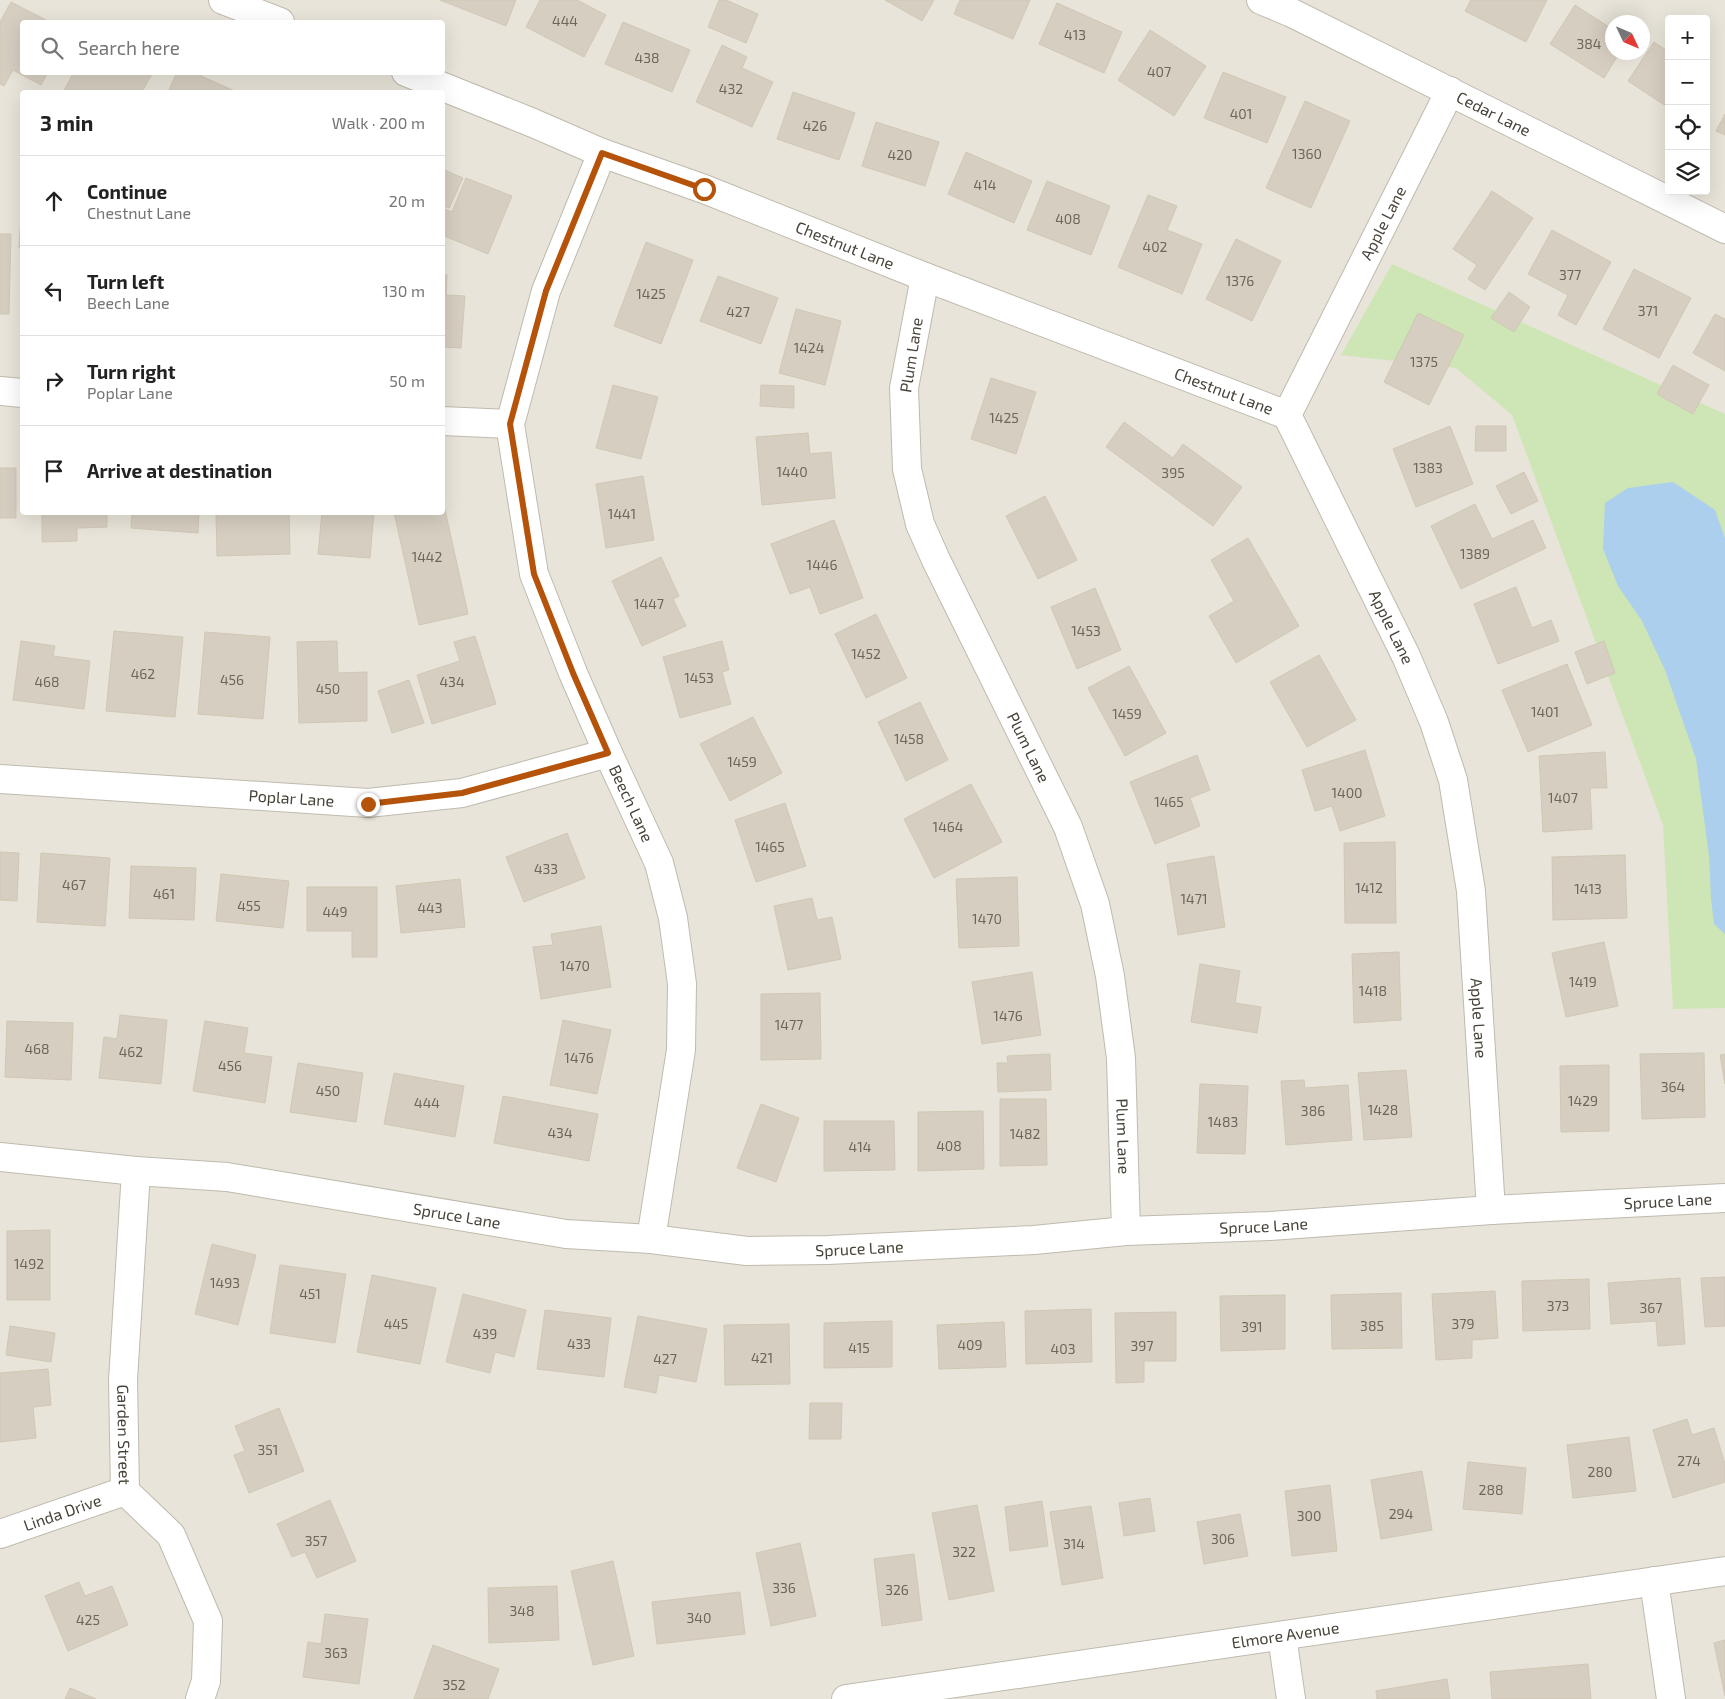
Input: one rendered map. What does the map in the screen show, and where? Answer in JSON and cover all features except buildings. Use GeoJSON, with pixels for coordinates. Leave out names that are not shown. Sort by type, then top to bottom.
{"type":"FeatureCollection","features":[{"type":"Feature","properties":{"kind":"street"},"geometry":{"type":"LineString","coordinates":[[223,0],[275,20]]}},
{"type":"Feature","properties":{"kind":"street","name":"Cedar Lane"},"geometry":{"type":"LineString","coordinates":[[1262,0],[1295,6],[1450,91],[1725,229]]}},
{"type":"Feature","properties":{"kind":"street","name":"Chestnut Lane"},"geometry":{"type":"LineString","coordinates":[[413,75],[602,153],[704,189],[925,277],[1287,415]]}},
{"type":"Feature","properties":{"kind":"street","name":"Apple Lane"},"geometry":{"type":"LineString","coordinates":[[1450,91],[1287,415],[1406,656],[1434,722],[1453,780],[1471,891],[1491,1210]]}},
{"type":"Feature","properties":{"kind":"street","name":"Beech Lane"},"geometry":{"type":"LineString","coordinates":[[602,153],[546,291],[510,424],[534,574],[573,673],[659,863],[673,918],[682,984],[681,1050],[651,1239]]}},
{"type":"Feature","properties":{"kind":"street","name":"Plum Lane"},"geometry":{"type":"LineString","coordinates":[[925,277],[904,388],[907,469],[920,524],[1068,828],[1095,904],[1110,976],[1121,1058],[1126,1231]]}},
{"type":"Feature","properties":{"kind":"street"},"geometry":{"type":"LineString","coordinates":[[0,391],[20,392]]}},
{"type":"Feature","properties":{"kind":"street"},"geometry":{"type":"LineString","coordinates":[[445,421],[510,424]]}},
{"type":"Feature","properties":{"kind":"street","name":"Poplar Lane"},"geometry":{"type":"LineString","coordinates":[[0,779],[368,804],[462,793],[608,753]]}},
{"type":"Feature","properties":{"kind":"street","name":"Spruce Lane"},"geometry":{"type":"LineString","coordinates":[[0,1157],[136,1171],[227,1177],[566,1234],[651,1239],[747,1251],[828,1250],[1034,1240],[1126,1231],[1270,1226],[1491,1210],[1725,1198]]}},
{"type":"Feature","properties":{"kind":"street","name":"Garden Street"},"geometry":{"type":"LineString","coordinates":[[136,1171],[123,1380],[125,1491],[171,1535],[208,1621],[206,1681],[200,1699]]}},
{"type":"Feature","properties":{"kind":"street","name":"Linda Drive"},"geometry":{"type":"LineString","coordinates":[[0,1534],[125,1491]]}},
{"type":"Feature","properties":{"kind":"street","name":"Elmore Avenue"},"geometry":{"type":"LineString","coordinates":[[846,1699],[910,1694],[1282,1636],[1725,1571]]}},
{"type":"Feature","properties":{"kind":"street"},"geometry":{"type":"LineString","coordinates":[[1654,1581],[1671,1699]]}},
{"type":"Feature","properties":{"kind":"street"},"geometry":{"type":"LineString","coordinates":[[1282,1636],[1291,1699]]}},
{"type":"Feature","properties":{"kind":"shaded area"},"geometry":{"type":"Polygon","coordinates":[[[0,0],[1725,0],[1725,1699],[0,1699],[0,0]]]}},
{"type":"Feature","properties":{"kind":"green space"},"geometry":{"type":"Polygon","coordinates":[[[1392,264],[1725,414],[1725,1008],[1673,1009],[1663,825],[1512,415],[1456,368],[1341,355],[1392,264]]]}},
{"type":"Feature","properties":{"kind":"water"},"geometry":{"type":"Polygon","coordinates":[[[1673,482],[1715,510],[1725,538],[1725,934],[1714,924],[1709,856],[1696,759],[1665,670],[1642,621],[1618,586],[1603,549],[1605,503],[1628,488],[1673,482]]]}},
{"type":"Feature","properties":{"kind":"route"},"geometry":{"type":"LineString","coordinates":[[368,804],[462,793],[608,753],[573,673],[534,574],[510,424],[546,291],[602,153],[704,189]]}}]}
